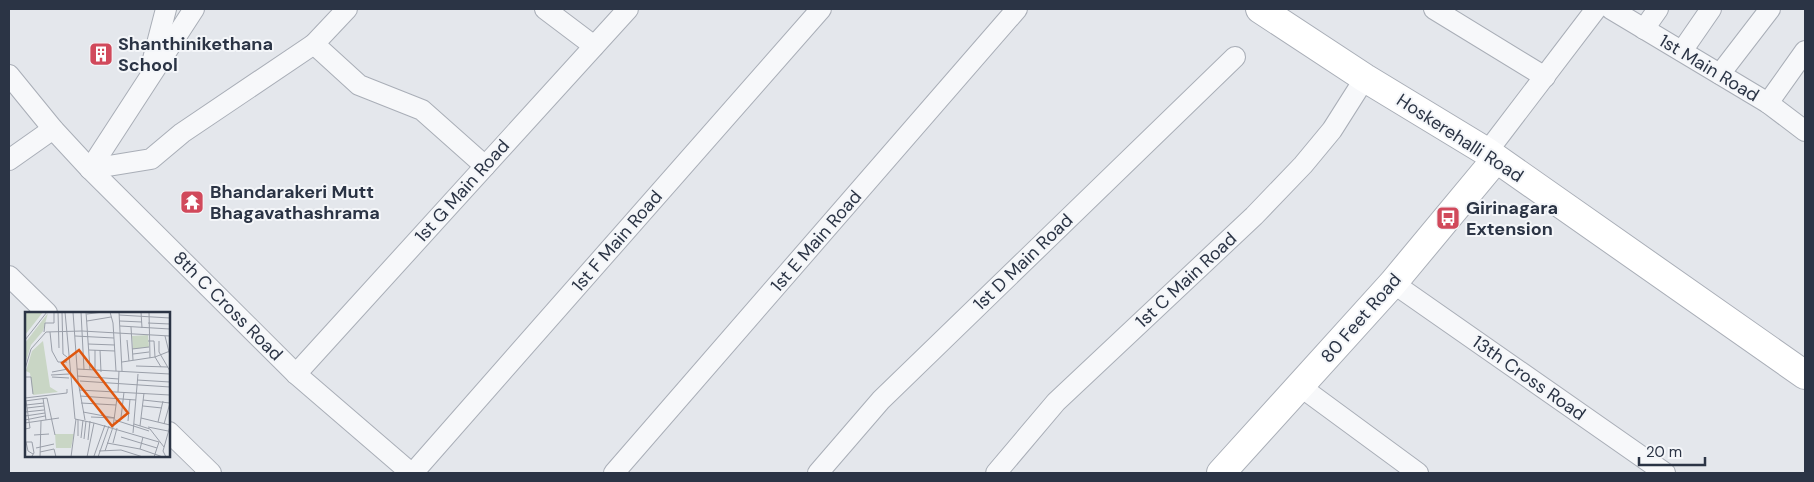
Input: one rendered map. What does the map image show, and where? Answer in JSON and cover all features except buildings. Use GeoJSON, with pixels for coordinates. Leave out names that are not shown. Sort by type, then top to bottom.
{"type":"FeatureCollection","features":[{"type":"Feature","properties":{"kind":"street"},"geometry":{"type":"LineString","coordinates":[[148,77],[166,9]]}},
{"type":"Feature","properties":{"kind":"street"},"geometry":{"type":"LineString","coordinates":[[90,169],[148,77],[194,9]]}},
{"type":"Feature","properties":{"kind":"street"},"geometry":{"type":"LineString","coordinates":[[90,169],[150,160],[182,132],[314,44],[347,9]]}},
{"type":"Feature","properties":{"kind":"street"},"geometry":{"type":"LineString","coordinates":[[545,9],[594,46]]}},
{"type":"Feature","properties":{"kind":"street","name":"1st G Main Road"},"geometry":{"type":"LineString","coordinates":[[296,374],[628,9]]}},
{"type":"Feature","properties":{"kind":"street","name":"1st F Main Road"},"geometry":{"type":"LineString","coordinates":[[412,473],[821,9]]}},
{"type":"Feature","properties":{"kind":"street","name":"1st E Main Road"},"geometry":{"type":"LineString","coordinates":[[614,473],[1017,9]]}},
{"type":"Feature","properties":{"kind":"street","name":"Hoskerehalli Road"},"geometry":{"type":"LineString","coordinates":[[1260,9],[1365,78],[1491,155],[1805,375]]}},
{"type":"Feature","properties":{"kind":"street"},"geometry":{"type":"LineString","coordinates":[[1434,9],[1545,77]]}},
{"type":"Feature","properties":{"kind":"street"},"geometry":{"type":"LineString","coordinates":[[1491,155],[1545,77],[1596,9]]}},
{"type":"Feature","properties":{"kind":"street"},"geometry":{"type":"LineString","coordinates":[[1644,29],[1658,9]]}},
{"type":"Feature","properties":{"kind":"street"},"geometry":{"type":"LineString","coordinates":[[1682,52],[1712,9]]}},
{"type":"Feature","properties":{"kind":"street"},"geometry":{"type":"LineString","coordinates":[[1720,74],[1770,9]]}},
{"type":"Feature","properties":{"kind":"street","name":"1st Main Road"},"geometry":{"type":"LineString","coordinates":[[1615,10],[1768,103],[1805,131]]}},
{"type":"Feature","properties":{"kind":"street"},"geometry":{"type":"LineString","coordinates":[[314,44],[359,85],[422,110],[486,166]]}},
{"type":"Feature","properties":{"kind":"street"},"geometry":{"type":"LineString","coordinates":[[1768,103],[1805,51]]}},
{"type":"Feature","properties":{"kind":"street","name":"1st D Main Road"},"geometry":{"type":"LineString","coordinates":[[818,473],[881,400],[1235,57]]}},
{"type":"Feature","properties":{"kind":"street","name":"8th C Cross Road"},"geometry":{"type":"LineString","coordinates":[[9,74],[53,129],[90,169],[296,374],[412,473]]}},
{"type":"Feature","properties":{"kind":"street","name":"1st C Main Road"},"geometry":{"type":"LineString","coordinates":[[996,473],[1056,402],[1254,216],[1303,165],[1332,130],[1365,78]]}},
{"type":"Feature","properties":{"kind":"street"},"geometry":{"type":"LineString","coordinates":[[9,160],[53,129]]}},
{"type":"Feature","properties":{"kind":"street","name":"80 Feet Road"},"geometry":{"type":"LineString","coordinates":[[1221,473],[1301,387],[1393,283],[1491,155]]}},
{"type":"Feature","properties":{"kind":"street"},"geometry":{"type":"LineString","coordinates":[[9,276],[46,312]]}},
{"type":"Feature","properties":{"kind":"street","name":"13th Cross Road"},"geometry":{"type":"LineString","coordinates":[[1393,283],[1665,473]]}},
{"type":"Feature","properties":{"kind":"street"},"geometry":{"type":"LineString","coordinates":[[1301,387],[1418,473]]}},
{"type":"Feature","properties":{"kind":"street"},"geometry":{"type":"LineString","coordinates":[[170,433],[211,473]]}},
{"type":"Feature","properties":{"kind":"place","name":"Shanthinikethana School"},"geometry":{"type":"Point","coordinates":[101,54]}},
{"type":"Feature","properties":{"kind":"place","name":"Bhandarakeri Mutt Bhagavathashrama"},"geometry":{"type":"Point","coordinates":[192,202]}},
{"type":"Feature","properties":{"kind":"place","name":"Girinagara Extension"},"geometry":{"type":"Point","coordinates":[1448,218]}}]}
